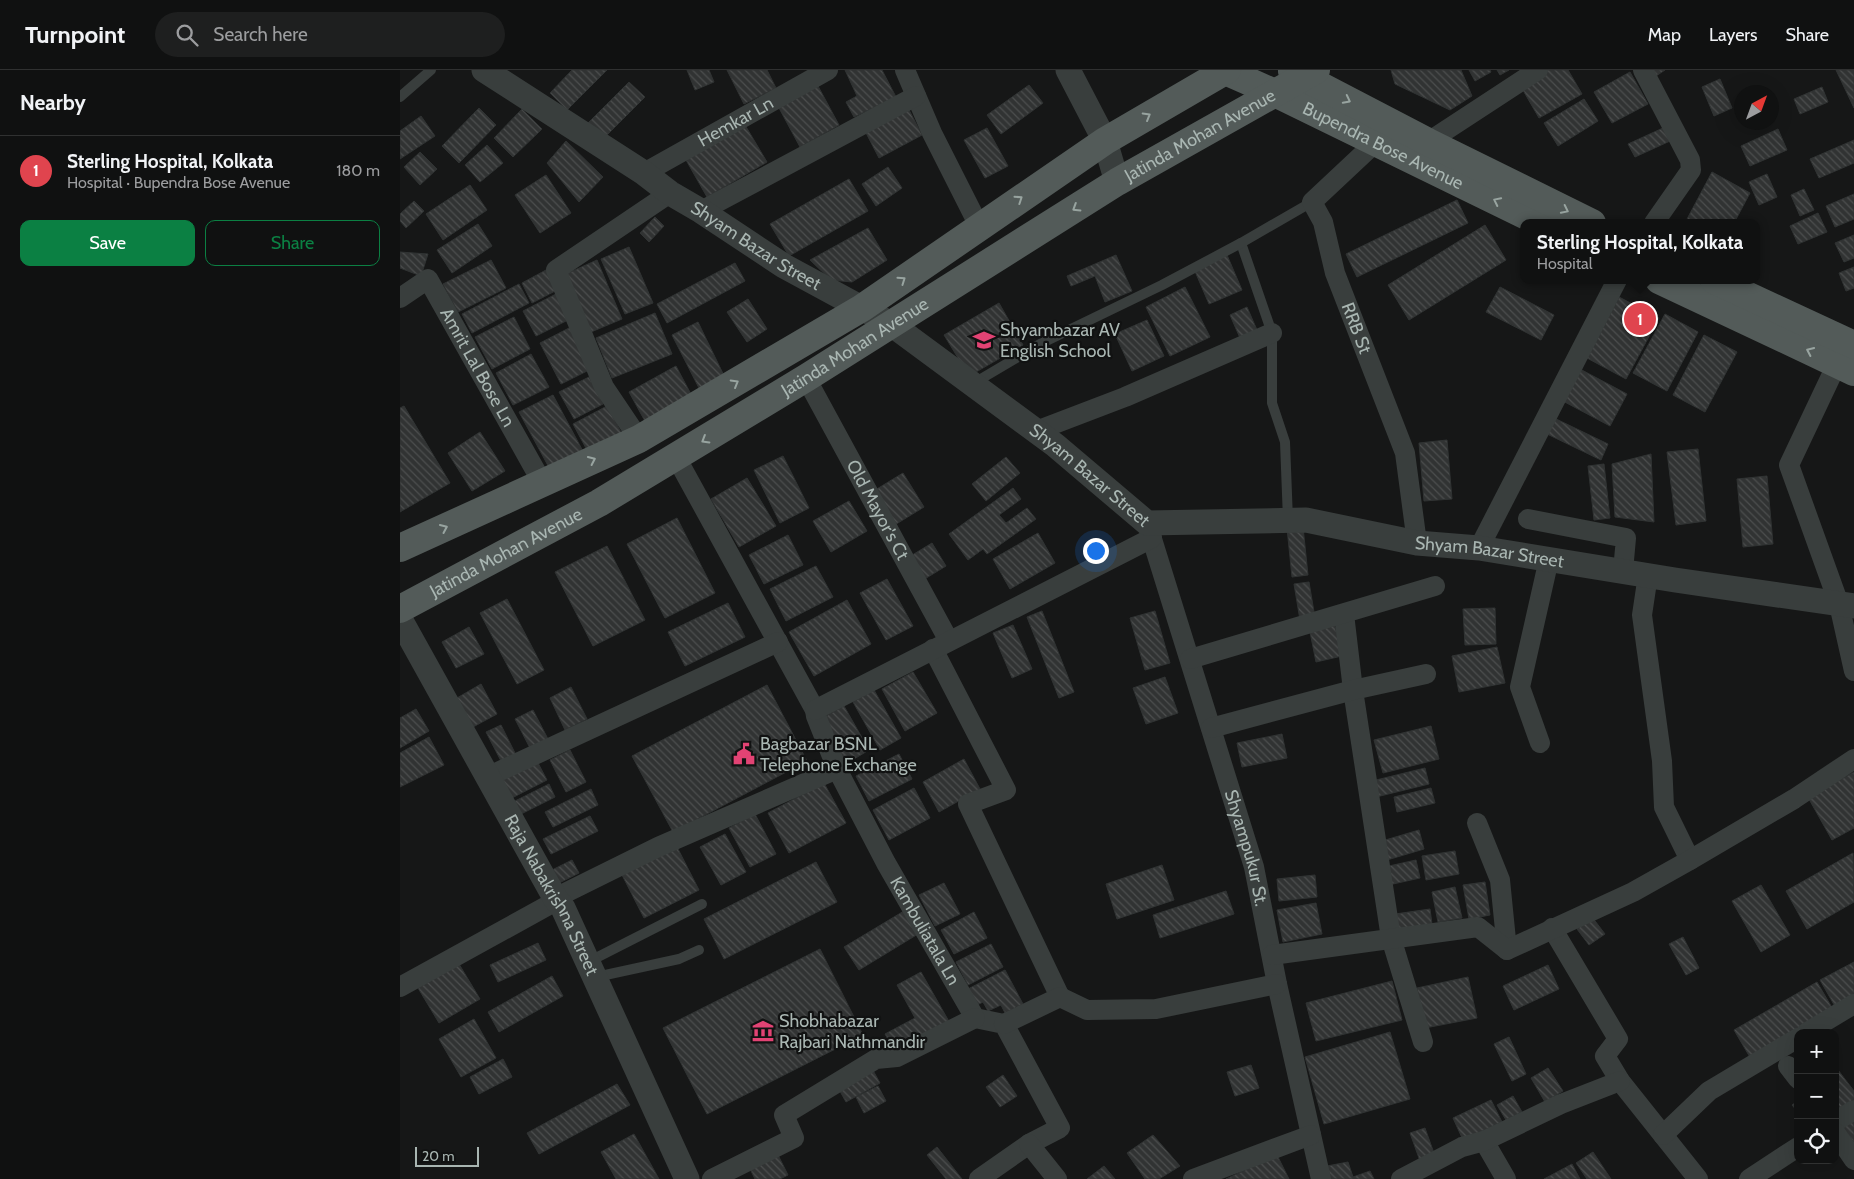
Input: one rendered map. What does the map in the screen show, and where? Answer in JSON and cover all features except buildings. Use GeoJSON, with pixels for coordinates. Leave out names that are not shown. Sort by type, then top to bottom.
{"type":"FeatureCollection","features":[{"type":"Feature","properties":{"kind":"main road"},"geometry":{"type":"LineString","coordinates":[[400,548],[639,439],[862,308],[1105,141],[1226,70]]}},
{"type":"Feature","properties":{"kind":"main road","name":"Bupendra Bose Avenue"},"geometry":{"type":"LineString","coordinates":[[1226,70],[1533,219]]}},
{"type":"Feature","properties":{"kind":"main road","name":"Bupendra Bose Avenue"},"geometry":{"type":"LineString","coordinates":[[1303,72],[1428,142],[1584,219]]}},
{"type":"Feature","properties":{"kind":"main road","name":"Jatinda Mohan Avenue"},"geometry":{"type":"LineString","coordinates":[[400,609],[599,503],[806,378],[1117,182],[1275,93],[1303,72]]}},
{"type":"Feature","properties":{"kind":"main road"},"geometry":{"type":"LineString","coordinates":[[1670,284],[1848,356]]}},
{"type":"Feature","properties":{"kind":"main road"},"geometry":{"type":"LineString","coordinates":[[1721,284],[1848,356]]}},
{"type":"Feature","properties":{"kind":"street","name":"Shyam Bazar Street"},"geometry":{"type":"LineString","coordinates":[[484,70],[784,266],[891,324],[1055,445],[1149,530],[1306,520],[1416,542],[1479,548],[1623,572],[1847,605]]}},
{"type":"Feature","properties":{"kind":"street","name":"Hemkar Ln"},"geometry":{"type":"LineString","coordinates":[[644,173],[828,70]]}},
{"type":"Feature","properties":{"kind":"street"},"geometry":{"type":"LineString","coordinates":[[905,70],[932,133],[979,226]]}},
{"type":"Feature","properties":{"kind":"street"},"geometry":{"type":"LineString","coordinates":[[1068,70],[1105,141],[1117,182]]}},
{"type":"Feature","properties":{"kind":"street"},"geometry":{"type":"LineString","coordinates":[[1428,142],[1538,70]]}},
{"type":"Feature","properties":{"kind":"street"},"geometry":{"type":"LineString","coordinates":[[1643,70],[1690,160],[1690,170],[1657,219]]}},
{"type":"Feature","properties":{"kind":"street"},"geometry":{"type":"LineString","coordinates":[[701,211],[916,96]]}},
{"type":"Feature","properties":{"kind":"street"},"geometry":{"type":"LineString","coordinates":[[1312,202],[1376,142]]}},
{"type":"Feature","properties":{"kind":"street"},"geometry":{"type":"LineString","coordinates":[[639,439],[604,387],[556,270],[670,193]]}},
{"type":"Feature","properties":{"kind":"street","name":"RRB St"},"geometry":{"type":"LineString","coordinates":[[1312,202],[1323,222],[1335,273],[1405,453],[1416,542]]}},
{"type":"Feature","properties":{"kind":"street","name":"Amrit Lal Bose Ln"},"geometry":{"type":"LineString","coordinates":[[400,298],[428,279],[543,484]]}},
{"type":"Feature","properties":{"kind":"street"},"geometry":{"type":"LineString","coordinates":[[1479,548],[1615,284]]}},
{"type":"Feature","properties":{"kind":"street"},"geometry":{"type":"LineString","coordinates":[[1036,431],[1125,397],[1272,333]]}},
{"type":"Feature","properties":{"kind":"street"},"geometry":{"type":"LineString","coordinates":[[1848,356],[1788,465],[1847,605],[1854,671]]}},
{"type":"Feature","properties":{"kind":"street","name":"Old Mayor's Ct"},"geometry":{"type":"LineString","coordinates":[[806,378],[941,645],[1006,790],[968,804],[1060,997]]}},
{"type":"Feature","properties":{"kind":"street","name":"Kambuliatala Ln"},"geometry":{"type":"LineString","coordinates":[[676,457],[815,710],[838,769],[886,863],[975,1018]]}},
{"type":"Feature","properties":{"kind":"street"},"geometry":{"type":"LineString","coordinates":[[1528,519],[1626,538],[1623,572]]}},
{"type":"Feature","properties":{"kind":"street"},"geometry":{"type":"LineString","coordinates":[[815,710],[941,645],[1149,530]]}},
{"type":"Feature","properties":{"kind":"street","name":"Shyampukur St."},"geometry":{"type":"LineString","coordinates":[[1149,530],[1254,867],[1277,984],[1321,1179]]}},
{"type":"Feature","properties":{"kind":"street"},"geometry":{"type":"LineString","coordinates":[[1540,743],[1520,686],[1549,559]]}},
{"type":"Feature","properties":{"kind":"street"},"geometry":{"type":"LineString","coordinates":[[1648,575],[1642,615],[1662,761],[1664,807],[1690,860]]}},
{"type":"Feature","properties":{"kind":"street"},"geometry":{"type":"LineString","coordinates":[[1190,658],[1435,586]]}},
{"type":"Feature","properties":{"kind":"street"},"geometry":{"type":"LineString","coordinates":[[1344,614],[1353,690],[1390,938],[1423,1042]]}},
{"type":"Feature","properties":{"kind":"street","name":"Raja Nabakrishna Street"},"geometry":{"type":"LineString","coordinates":[[400,619],[555,900],[563,908],[687,1179]]}},
{"type":"Feature","properties":{"kind":"street"},"geometry":{"type":"LineString","coordinates":[[487,777],[778,642]]}},
{"type":"Feature","properties":{"kind":"street"},"geometry":{"type":"LineString","coordinates":[[1211,728],[1353,690],[1426,674]]}},
{"type":"Feature","properties":{"kind":"street"},"geometry":{"type":"LineString","coordinates":[[1507,950],[1633,892],[1794,798],[1854,759]]}},
{"type":"Feature","properties":{"kind":"street"},"geometry":{"type":"LineString","coordinates":[[400,987],[555,900],[658,847],[838,769]]}},
{"type":"Feature","properties":{"kind":"street"},"geometry":{"type":"LineString","coordinates":[[1477,823],[1500,880],[1507,950]]}},
{"type":"Feature","properties":{"kind":"street"},"geometry":{"type":"LineString","coordinates":[[1272,955],[1478,927],[1507,950]]}},
{"type":"Feature","properties":{"kind":"street"},"geometry":{"type":"LineString","coordinates":[[1552,928],[1618,1039],[1605,1056],[1620,1082],[1698,1179]]}},
{"type":"Feature","properties":{"kind":"street"},"geometry":{"type":"LineString","coordinates":[[712,1179],[794,1138],[784,1115],[876,1059],[898,1057],[975,1018],[1004,1024],[1060,997],[1087,1010],[1156,1009],[1277,984]]}},
{"type":"Feature","properties":{"kind":"street"},"geometry":{"type":"LineString","coordinates":[[1813,1029],[1854,1004]]}},
{"type":"Feature","properties":{"kind":"street"},"geometry":{"type":"LineString","coordinates":[[979,1179],[1029,1144],[1060,1128],[1004,1024]]}},
{"type":"Feature","properties":{"kind":"street"},"geometry":{"type":"LineString","coordinates":[[1663,1135],[1709,1091],[1794,1040]]}},
{"type":"Feature","properties":{"kind":"street"},"geometry":{"type":"LineString","coordinates":[[1401,1179],[1462,1147],[1484,1141],[1561,1104],[1620,1082]]}},
{"type":"Feature","properties":{"kind":"street"},"geometry":{"type":"LineString","coordinates":[[1839,1119],[1854,1110]]}},
{"type":"Feature","properties":{"kind":"street"},"geometry":{"type":"LineString","coordinates":[[1193,1179],[1311,1135]]}},
{"type":"Feature","properties":{"kind":"street"},"geometry":{"type":"LineString","coordinates":[[1839,1138],[1854,1160]]}},
{"type":"Feature","properties":{"kind":"street"},"geometry":{"type":"LineString","coordinates":[[1484,1141],[1506,1179]]}},
{"type":"Feature","properties":{"kind":"street"},"geometry":{"type":"LineString","coordinates":[[1029,1144],[1057,1179]]}},
{"type":"Feature","properties":{"kind":"street"},"geometry":{"type":"LineString","coordinates":[[1749,1179],[1794,1150]]}},
{"type":"Feature","properties":{"kind":"lane"},"geometry":{"type":"LineString","coordinates":[[400,97],[431,70]]}},
{"type":"Feature","properties":{"kind":"lane"},"geometry":{"type":"LineString","coordinates":[[973,384],[1040,344],[1242,243],[1312,202]]}},
{"type":"Feature","properties":{"kind":"lane"},"geometry":{"type":"LineString","coordinates":[[1242,243],[1272,333],[1272,403],[1285,442],[1288,520]]}},
{"type":"Feature","properties":{"kind":"lane"},"geometry":{"type":"LineString","coordinates":[[591,970],[702,904]]}},
{"type":"Feature","properties":{"kind":"lane"},"geometry":{"type":"LineString","coordinates":[[591,970],[679,959],[699,950]]}},
{"type":"Feature","properties":{"kind":"place","name":"Sterling Hospital, Kolkata"},"geometry":{"type":"Point","coordinates":[1640,319]}},
{"type":"Feature","properties":{"kind":"place","name":"Shyambazar AV English School"},"geometry":{"type":"Point","coordinates":[984,340]}},
{"type":"Feature","properties":{"kind":"place","name":"Bagbazar BSNL Telephone Exchange"},"geometry":{"type":"Point","coordinates":[744,754]}},
{"type":"Feature","properties":{"kind":"place","name":"Shobhabazar Rajbari Nathmandir"},"geometry":{"type":"Point","coordinates":[763,1031]}}]}
